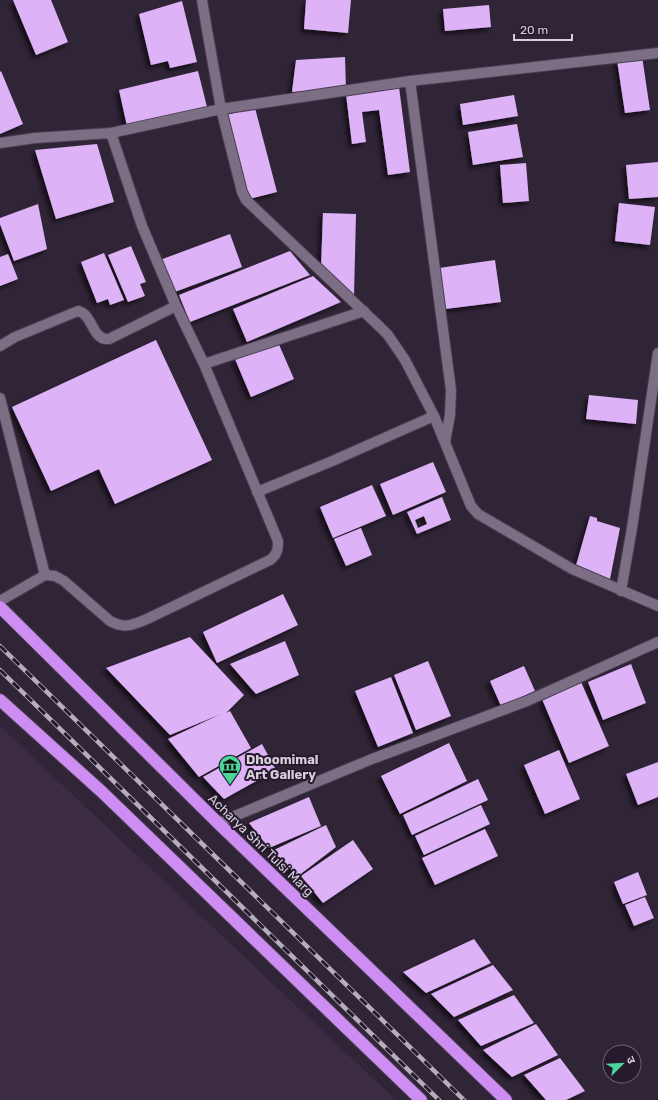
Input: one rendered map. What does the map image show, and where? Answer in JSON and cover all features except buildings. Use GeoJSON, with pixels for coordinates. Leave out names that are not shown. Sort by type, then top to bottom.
{"type":"FeatureCollection","features":[{"type":"Feature","properties":{"kind":"highway","name":"Acharya Shri Tulsi Marg"},"geometry":{"type":"LineString","coordinates":[[0,607],[218,824],[506,1100]]}},
{"type":"Feature","properties":{"kind":"highway"},"geometry":{"type":"LineString","coordinates":[[0,700],[102,792],[421,1100]]}},
{"type":"Feature","properties":{"kind":"street"},"geometry":{"type":"LineString","coordinates":[[202,0],[206,30],[222,109],[242,192],[246,200],[388,335],[405,360],[434,416],[466,498],[474,510],[572,569],[658,606]]}},
{"type":"Feature","properties":{"kind":"street"},"geometry":{"type":"LineString","coordinates":[[0,143],[35,138],[111,133],[222,109],[410,81],[658,53]]}},
{"type":"Feature","properties":{"kind":"street"},"geometry":{"type":"LineString","coordinates":[[410,81],[451,390],[450,415],[445,442]]}},
{"type":"Feature","properties":{"kind":"street"},"geometry":{"type":"LineString","coordinates":[[0,601],[45,575],[55,576],[64,581],[110,621],[118,625],[128,626],[147,620],[270,560],[276,556],[278,549],[278,541],[204,364],[176,306],[142,226],[111,133]]}},
{"type":"Feature","properties":{"kind":"street"},"geometry":{"type":"LineString","coordinates":[[0,346],[15,337],[78,311],[83,312],[99,336],[109,339],[176,306]]}},
{"type":"Feature","properties":{"kind":"street"},"geometry":{"type":"LineString","coordinates":[[204,364],[364,311]]}},
{"type":"Feature","properties":{"kind":"street"},"geometry":{"type":"LineString","coordinates":[[621,591],[658,353]]}},
{"type":"Feature","properties":{"kind":"street"},"geometry":{"type":"LineString","coordinates":[[0,398],[45,575]]}},
{"type":"Feature","properties":{"kind":"street"},"geometry":{"type":"LineString","coordinates":[[257,492],[330,462],[434,416]]}},
{"type":"Feature","properties":{"kind":"street"},"geometry":{"type":"LineString","coordinates":[[218,824],[372,759],[527,701],[658,642]]}},
{"type":"Feature","properties":{"kind":"shaded area"},"geometry":{"type":"Polygon","coordinates":[[[0,726],[396,1100],[0,1100],[0,726]]]}},
{"type":"Feature","properties":{"kind":"railway"},"geometry":{"type":"LineString","coordinates":[[0,646],[464,1100]]}},
{"type":"Feature","properties":{"kind":"railway"},"geometry":{"type":"LineString","coordinates":[[0,670],[439,1100]]}},
{"type":"Feature","properties":{"kind":"place","name":"Dhoomimal Art Gallery"},"geometry":{"type":"Point","coordinates":[230,786]}}]}
